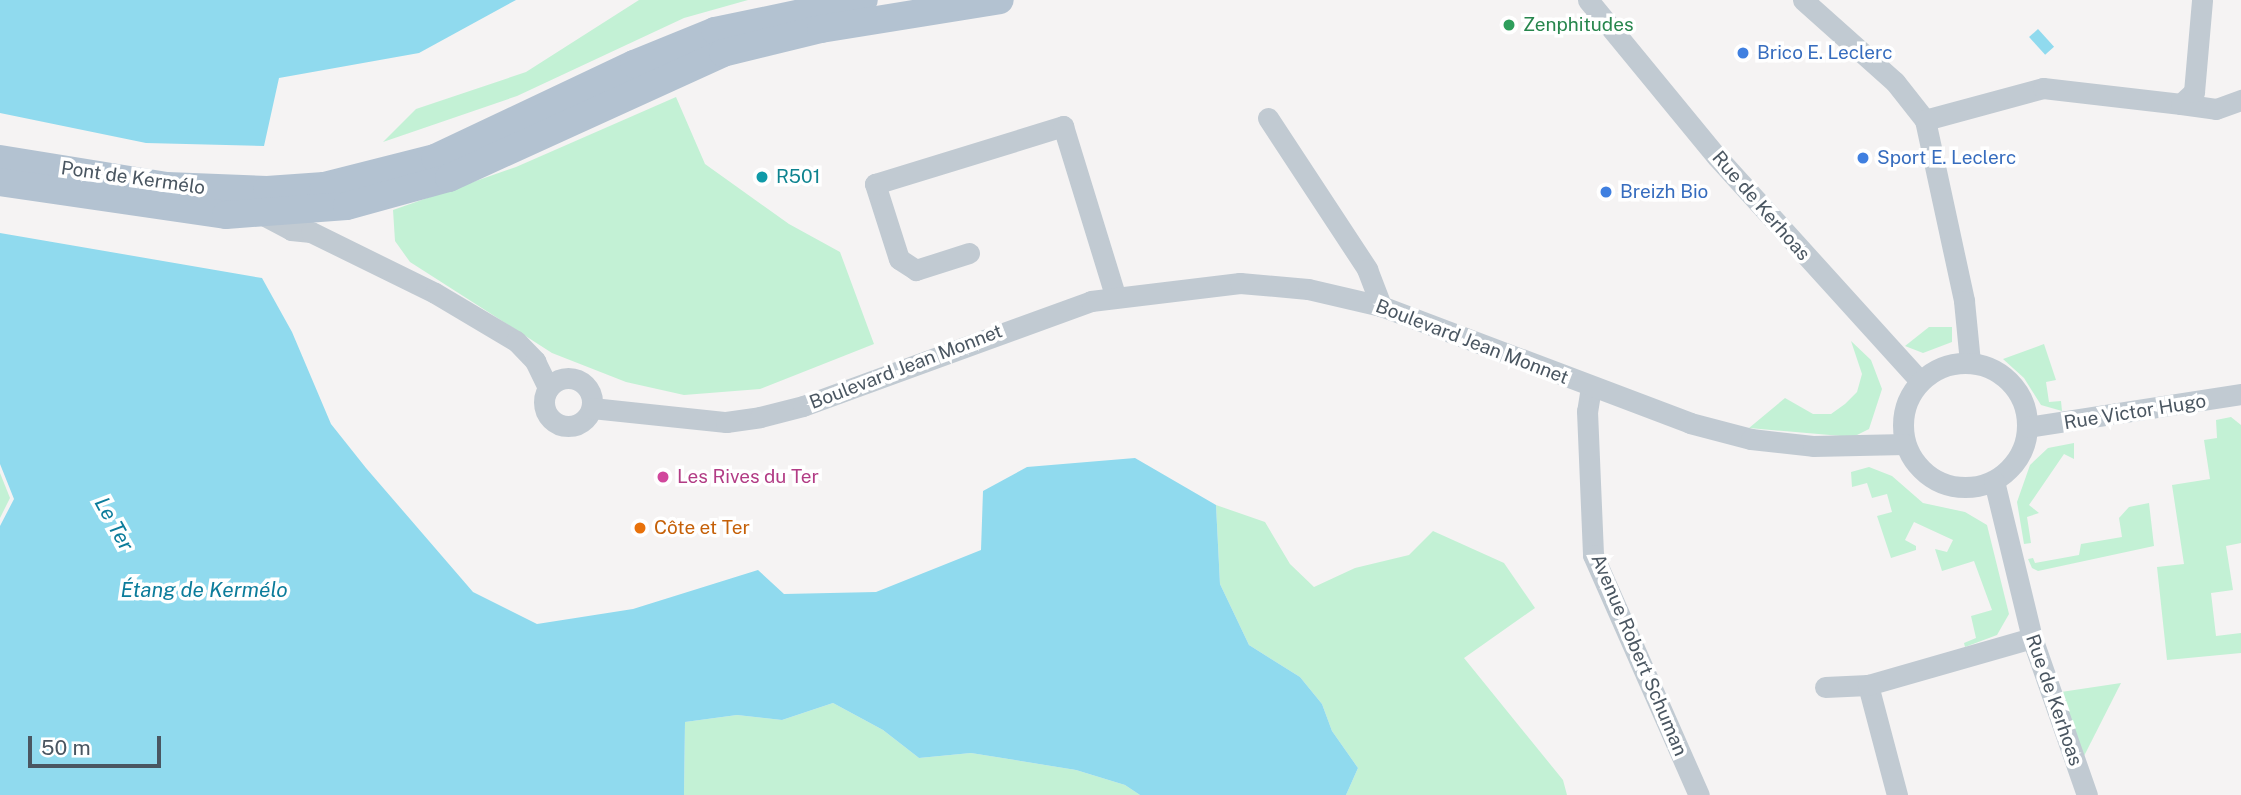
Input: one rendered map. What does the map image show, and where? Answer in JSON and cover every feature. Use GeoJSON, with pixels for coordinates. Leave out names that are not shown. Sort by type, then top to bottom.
{"type":"FeatureCollection","features":[{"type":"Feature","properties":{"kind":"main road"},"geometry":{"type":"LineString","coordinates":[[266,203],[435,158],[634,64],[715,31],[864,0]]}},
{"type":"Feature","properties":{"kind":"main road"},"geometry":{"type":"LineString","coordinates":[[266,203],[348,206],[449,178],[723,53],[821,29],[1000,0]]}},
{"type":"Feature","properties":{"kind":"main road","name":"Pont de Kermélo"},"geometry":{"type":"LineString","coordinates":[[0,159],[266,203]]}},
{"type":"Feature","properties":{"kind":"main road","name":"Pont de Kermélo"},"geometry":{"type":"LineString","coordinates":[[0,182],[164,209],[266,203]]}},
{"type":"Feature","properties":{"kind":"street","name":"Rue de Kerhoas"},"geometry":{"type":"LineString","coordinates":[[1570,0],[1606,26]]}},
{"type":"Feature","properties":{"kind":"street","name":"Rue de Kerhoas"},"geometry":{"type":"LineString","coordinates":[[1588,0],[1606,26],[1920,381]]}},
{"type":"Feature","properties":{"kind":"street"},"geometry":{"type":"LineString","coordinates":[[1803,0],[1895,82],[1925,120],[1964,301],[1970,362]]}},
{"type":"Feature","properties":{"kind":"street"},"geometry":{"type":"LineString","coordinates":[[2181,104],[2194,92],[2202,0]]}},
{"type":"Feature","properties":{"kind":"street"},"geometry":{"type":"LineString","coordinates":[[1925,120],[2043,89],[2216,109],[2241,100]]}},
{"type":"Feature","properties":{"kind":"street"},"geometry":{"type":"LineString","coordinates":[[1268,118],[1367,270],[1381,306]]}},
{"type":"Feature","properties":{"kind":"street"},"geometry":{"type":"LineString","coordinates":[[969,253],[916,270],[899,259],[875,184],[1063,126],[1115,295]]}},
{"type":"Feature","properties":{"kind":"street"},"geometry":{"type":"LineString","coordinates":[[266,203],[291,230],[311,232],[435,293],[516,341],[535,361],[548,388],[545,410],[560,425],[580,423],[592,408],[591,393],[582,381],[567,377],[548,388]]}},
{"type":"Feature","properties":{"kind":"street","name":"Boulevard Jean Monnet"},"geometry":{"type":"LineString","coordinates":[[592,408],[726,422],[760,417],[803,407],[1048,313],[1115,295],[1240,282],[1308,289],[1381,306],[1690,423],[1751,439],[1813,446],[1905,444]]}},
{"type":"Feature","properties":{"kind":"street"},"geometry":{"type":"LineString","coordinates":[[1970,362],[1987,366],[2015,387],[2028,427],[2020,455],[1994,481],[1973,488],[1951,487],[1931,478],[1915,463],[1905,444],[1904,410],[1920,381],[1952,363],[1970,362]]}},
{"type":"Feature","properties":{"kind":"street","name":"Avenue Robert Schuman"},"geometry":{"type":"LineString","coordinates":[[1591,387],[1587,411],[1593,555],[1699,795]]}},
{"type":"Feature","properties":{"kind":"street","name":"Rue Victor Hugo"},"geometry":{"type":"LineString","coordinates":[[2028,427],[2241,394]]}},
{"type":"Feature","properties":{"kind":"street","name":"Rue de Kerhoas"},"geometry":{"type":"LineString","coordinates":[[1994,481],[2032,638],[2087,795]]}},
{"type":"Feature","properties":{"kind":"street"},"geometry":{"type":"LineString","coordinates":[[1825,687],[1867,685],[2032,638]]}},
{"type":"Feature","properties":{"kind":"street"},"geometry":{"type":"LineString","coordinates":[[1867,685],[1897,795]]}},
{"type":"Feature","properties":{"kind":"green space"},"geometry":{"type":"Polygon","coordinates":[[[639,0],[748,0],[684,18],[517,96],[383,142],[416,109],[526,72],[639,0]]]}},
{"type":"Feature","properties":{"kind":"green space"},"geometry":{"type":"Polygon","coordinates":[[[676,97],[705,164],[789,224],[840,252],[874,344],[760,389],[684,395],[626,382],[552,353],[410,262],[395,241],[393,210],[516,167],[676,97]]]}},
{"type":"Feature","properties":{"kind":"green space"},"geometry":{"type":"Polygon","coordinates":[[[1929,327],[1952,327],[1952,342],[1923,353],[1905,346],[1929,327]]]}},
{"type":"Feature","properties":{"kind":"green space"},"geometry":{"type":"Polygon","coordinates":[[[1851,341],[1871,360],[1882,389],[1869,429],[1853,437],[1749,428],[1785,398],[1813,414],[1831,414],[1845,404],[1857,392],[1862,374],[1851,341]]]}},
{"type":"Feature","properties":{"kind":"green space"},"geometry":{"type":"Polygon","coordinates":[[[2044,344],[2056,380],[2046,382],[2049,402],[2061,401],[2062,411],[2041,405],[2024,378],[2003,359],[2044,344]]]}},
{"type":"Feature","properties":{"kind":"green space"},"geometry":{"type":"Polygon","coordinates":[[[2231,417],[2241,425],[2241,543],[2226,546],[2233,590],[2211,593],[2216,636],[2241,633],[2241,653],[2167,660],[2157,567],[2184,564],[2172,485],[2210,479],[2204,440],[2217,438],[2216,420],[2231,417]]]}},
{"type":"Feature","properties":{"kind":"green space"},"geometry":{"type":"Polygon","coordinates":[[[2074,443],[2074,459],[2064,454],[2029,505],[2039,513],[2027,517],[2031,543],[2024,544],[2017,502],[2030,465],[2048,448],[2074,443]]]}},
{"type":"Feature","properties":{"kind":"green space"},"geometry":{"type":"Polygon","coordinates":[[[1869,467],[1892,476],[1923,503],[1965,512],[1987,525],[2009,614],[1997,635],[1965,647],[1964,643],[1976,638],[1971,616],[1992,610],[1974,561],[1942,571],[1935,549],[1947,552],[1953,540],[1914,522],[1905,540],[1916,546],[1916,550],[1891,558],[1877,516],[1892,512],[1887,494],[1872,498],[1867,483],[1852,487],[1851,472],[1869,467]]]}},
{"type":"Feature","properties":{"kind":"green space"},"geometry":{"type":"Polygon","coordinates":[[[0,473],[10,498],[0,518],[0,473]]]}},
{"type":"Feature","properties":{"kind":"green space"},"geometry":{"type":"Polygon","coordinates":[[[2149,503],[2154,546],[2038,571],[2032,568],[2028,559],[2033,558],[2035,563],[2079,555],[2081,544],[2122,537],[2119,518],[2129,507],[2149,503]]]}},
{"type":"Feature","properties":{"kind":"green space"},"geometry":{"type":"Polygon","coordinates":[[[1216,505],[1265,522],[1290,564],[1314,587],[1355,568],[1409,555],[1433,531],[1504,563],[1535,608],[1464,658],[1563,780],[1567,795],[1346,795],[1358,768],[1332,731],[1322,704],[1300,677],[1249,645],[1220,584],[1216,505]]]}},
{"type":"Feature","properties":{"kind":"green space"},"geometry":{"type":"Polygon","coordinates":[[[2121,683],[2084,756],[2061,692],[2121,683]]]}},
{"type":"Feature","properties":{"kind":"green space"},"geometry":{"type":"Polygon","coordinates":[[[833,703],[883,730],[919,758],[971,753],[1076,770],[1125,785],[1140,795],[684,795],[685,722],[737,715],[782,720],[833,703]]]}},
{"type":"Feature","properties":{"kind":"water"},"geometry":{"type":"Polygon","coordinates":[[[0,0],[516,0],[419,53],[279,78],[264,146],[146,143],[0,113],[0,0]]]}},
{"type":"Feature","properties":{"kind":"water"},"geometry":{"type":"Polygon","coordinates":[[[2038,29],[2054,47],[2045,55],[2029,37],[2038,29]]]}},
{"type":"Feature","properties":{"kind":"water","name":"Étang de Kermélo"},"geometry":{"type":"Polygon","coordinates":[[[0,233],[262,278],[292,332],[331,424],[473,592],[537,624],[633,609],[758,570],[784,594],[876,592],[981,550],[983,491],[1027,467],[1135,458],[1216,505],[1220,584],[1249,645],[1300,677],[1322,704],[1332,731],[1358,768],[1346,795],[1140,795],[1125,785],[1076,770],[971,753],[919,758],[883,730],[833,703],[782,720],[737,715],[685,722],[684,795],[0,795],[0,526],[14,499],[0,464],[0,233]]]}},
{"type":"Feature","properties":{"kind":"place","name":"Zenphitudes"},"geometry":{"type":"Point","coordinates":[1509,25]}},
{"type":"Feature","properties":{"kind":"place","name":"Brico E. Leclerc"},"geometry":{"type":"Point","coordinates":[1743,53]}},
{"type":"Feature","properties":{"kind":"place","name":"Sport E. Leclerc"},"geometry":{"type":"Point","coordinates":[1863,158]}},
{"type":"Feature","properties":{"kind":"place","name":"R501"},"geometry":{"type":"Point","coordinates":[762,177]}},
{"type":"Feature","properties":{"kind":"place","name":"Breizh Bio"},"geometry":{"type":"Point","coordinates":[1606,192]}},
{"type":"Feature","properties":{"kind":"place","name":"Les Rives du Ter"},"geometry":{"type":"Point","coordinates":[663,477]}},
{"type":"Feature","properties":{"kind":"place","name":"Côte et Ter"},"geometry":{"type":"Point","coordinates":[640,528]}},
{"type":"Feature","properties":{"kind":"water label","name":"Le Ter"},"geometry":{"type":"Point","coordinates":[114,524]}}]}
